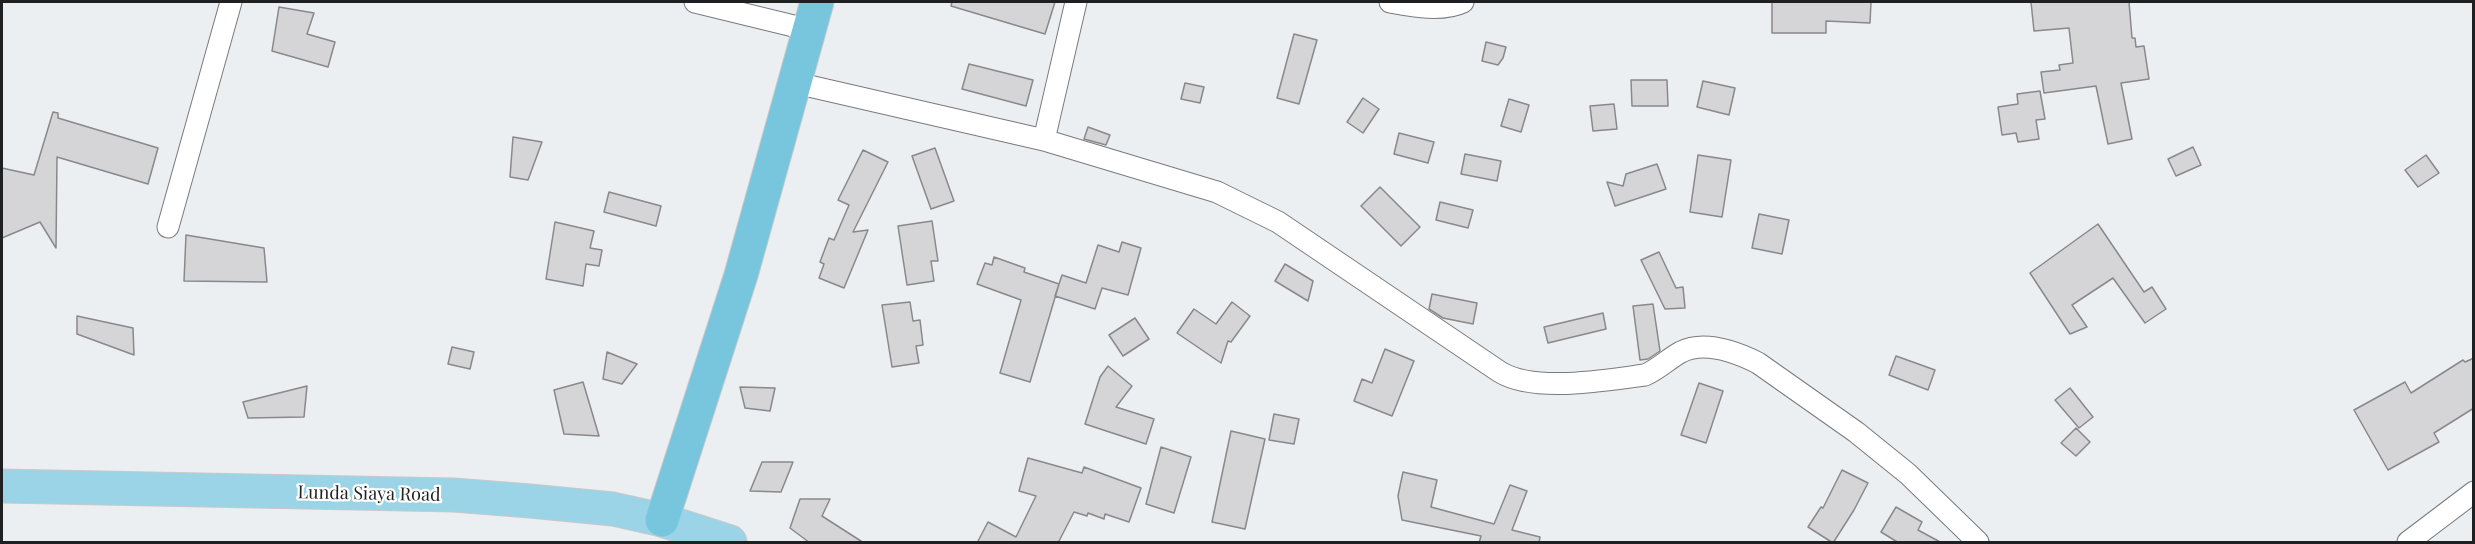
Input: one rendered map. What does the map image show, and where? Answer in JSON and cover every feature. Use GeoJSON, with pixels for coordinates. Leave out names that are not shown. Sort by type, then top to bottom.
{"type":"FeatureCollection","features":[{"type":"Feature","properties":{"kind":"highway"},"geometry":{"type":"LineString","coordinates":[[662,520],[741,275],[813,16]]}},
{"type":"Feature","properties":{"kind":"main road","name":"Lunda Siaya Road"},"geometry":{"type":"LineString","coordinates":[[2,486],[454,495],[614,509],[662,520],[730,543]]}},
{"type":"Feature","properties":{"kind":"street"},"geometry":{"type":"LineString","coordinates":[[168,227],[231,2]]}},
{"type":"Feature","properties":{"kind":"street"},"geometry":{"type":"LineString","coordinates":[[695,2],[813,16]]}},
{"type":"Feature","properties":{"kind":"street"},"geometry":{"type":"LineString","coordinates":[[1044,140],[1076,2]]}},
{"type":"Feature","properties":{"kind":"street"},"geometry":{"type":"LineString","coordinates":[[1390,2],[1439,8],[1453,7],[1463,2]]}},
{"type":"Feature","properties":{"kind":"street"},"geometry":{"type":"LineString","coordinates":[[796,83],[1044,140],[1191,183],[1242,204],[1278,222],[1500,372],[1519,381],[1559,382],[1645,375],[1681,352],[1697,348],[1718,348],[1741,354],[1758,363],[1856,432],[1908,474],[1978,543]]}},
{"type":"Feature","properties":{"kind":"street"},"geometry":{"type":"LineString","coordinates":[[2408,543],[2474,492]]}},
{"type":"Feature","properties":{"kind":"building"},"geometry":{"type":"Polygon","coordinates":[[[952,2],[1055,2],[1045,34],[951,6],[952,2]]]}},
{"type":"Feature","properties":{"kind":"building"},"geometry":{"type":"Polygon","coordinates":[[[1772,2],[1871,2],[1870,23],[1826,21],[1826,33],[1772,33],[1772,2]]]}},
{"type":"Feature","properties":{"kind":"building"},"geometry":{"type":"Polygon","coordinates":[[[2031,2],[2129,2],[2132,38],[2135,38],[2136,47],[2144,46],[2149,79],[2121,83],[2132,139],[2108,144],[2096,86],[2044,93],[2041,72],[2060,70],[2059,65],[2073,63],[2069,28],[2034,31],[2031,2]]]}},
{"type":"Feature","properties":{"kind":"building"},"geometry":{"type":"Polygon","coordinates":[[[279,7],[314,13],[307,34],[335,42],[328,67],[272,51],[279,7]]]}},
{"type":"Feature","properties":{"kind":"building"},"geometry":{"type":"Polygon","coordinates":[[[1294,34],[1317,40],[1299,104],[1277,98],[1294,34]]]}},
{"type":"Feature","properties":{"kind":"building"},"geometry":{"type":"Polygon","coordinates":[[[1486,42],[1506,47],[1498,65],[1482,61],[1486,42]]]}},
{"type":"Feature","properties":{"kind":"building"},"geometry":{"type":"Polygon","coordinates":[[[969,64],[1033,80],[1026,106],[962,89],[969,64]]]}},
{"type":"Feature","properties":{"kind":"building"},"geometry":{"type":"Polygon","coordinates":[[[1631,80],[1667,80],[1668,106],[1632,106],[1631,80]]]}},
{"type":"Feature","properties":{"kind":"building"},"geometry":{"type":"Polygon","coordinates":[[[1703,81],[1735,88],[1729,115],[1697,107],[1703,81]]]}},
{"type":"Feature","properties":{"kind":"building"},"geometry":{"type":"Polygon","coordinates":[[[1185,83],[1204,87],[1200,103],[1181,99],[1185,83]]]}},
{"type":"Feature","properties":{"kind":"building"},"geometry":{"type":"Polygon","coordinates":[[[2040,91],[2045,119],[2036,120],[2039,139],[2018,142],[2016,133],[2002,135],[1998,107],[2018,104],[2017,94],[2040,91]]]}},
{"type":"Feature","properties":{"kind":"building"},"geometry":{"type":"Polygon","coordinates":[[[1363,98],[1379,109],[1363,133],[1347,122],[1363,98]]]}},
{"type":"Feature","properties":{"kind":"building"},"geometry":{"type":"Polygon","coordinates":[[[1509,99],[1529,105],[1521,132],[1501,126],[1509,99]]]}},
{"type":"Feature","properties":{"kind":"building"},"geometry":{"type":"Polygon","coordinates":[[[1614,104],[1617,129],[1593,131],[1590,106],[1614,104]]]}},
{"type":"Feature","properties":{"kind":"building"},"geometry":{"type":"Polygon","coordinates":[[[53,112],[58,113],[58,118],[158,148],[148,184],[57,157],[56,248],[40,222],[2,238],[2,168],[34,175],[53,112]]]}},
{"type":"Feature","properties":{"kind":"building"},"geometry":{"type":"Polygon","coordinates":[[[1088,127],[1110,135],[1106,145],[1084,139],[1088,127]]]}},
{"type":"Feature","properties":{"kind":"building"},"geometry":{"type":"Polygon","coordinates":[[[1399,133],[1434,142],[1428,163],[1394,154],[1399,133]]]}},
{"type":"Feature","properties":{"kind":"building"},"geometry":{"type":"Polygon","coordinates":[[[513,137],[542,142],[528,180],[510,177],[513,137]]]}},
{"type":"Feature","properties":{"kind":"building"},"geometry":{"type":"Polygon","coordinates":[[[2193,147],[2201,165],[2176,176],[2168,159],[2193,147]]]}},
{"type":"Feature","properties":{"kind":"building"},"geometry":{"type":"Polygon","coordinates":[[[935,148],[954,201],[931,209],[912,156],[935,148]]]}},
{"type":"Feature","properties":{"kind":"building"},"geometry":{"type":"Polygon","coordinates":[[[863,150],[888,162],[853,232],[868,230],[844,288],[819,278],[824,264],[820,262],[829,238],[834,240],[849,205],[838,200],[863,150]]]}},
{"type":"Feature","properties":{"kind":"building"},"geometry":{"type":"Polygon","coordinates":[[[1465,154],[1501,161],[1497,181],[1461,174],[1465,154]]]}},
{"type":"Feature","properties":{"kind":"building"},"geometry":{"type":"Polygon","coordinates":[[[1698,155],[1731,160],[1722,217],[1690,212],[1698,155]]]}},
{"type":"Feature","properties":{"kind":"building"},"geometry":{"type":"Polygon","coordinates":[[[2426,155],[2439,173],[2418,187],[2405,170],[2426,155]]]}},
{"type":"Feature","properties":{"kind":"building"},"geometry":{"type":"Polygon","coordinates":[[[1657,164],[1666,189],[1615,206],[1607,182],[1623,186],[1626,174],[1657,164]]]}},
{"type":"Feature","properties":{"kind":"building"},"geometry":{"type":"Polygon","coordinates":[[[1380,187],[1420,227],[1401,246],[1361,206],[1380,187]]]}},
{"type":"Feature","properties":{"kind":"building"},"geometry":{"type":"Polygon","coordinates":[[[609,192],[661,206],[656,226],[604,212],[609,192]]]}},
{"type":"Feature","properties":{"kind":"building"},"geometry":{"type":"Polygon","coordinates":[[[1440,202],[1473,210],[1468,228],[1436,220],[1440,202]]]}},
{"type":"Feature","properties":{"kind":"building"},"geometry":{"type":"Polygon","coordinates":[[[1759,214],[1789,220],[1782,254],[1752,248],[1759,214]]]}},
{"type":"Feature","properties":{"kind":"building"},"geometry":{"type":"Polygon","coordinates":[[[932,221],[938,261],[931,261],[934,281],[907,285],[898,226],[932,221]]]}},
{"type":"Feature","properties":{"kind":"building"},"geometry":{"type":"Polygon","coordinates":[[[555,222],[594,231],[590,248],[602,250],[599,266],[586,264],[583,286],[546,279],[555,222]]]}},
{"type":"Feature","properties":{"kind":"building"},"geometry":{"type":"Polygon","coordinates":[[[2098,224],[2144,292],[2152,287],[2166,309],[2145,323],[2113,278],[2072,305],[2087,327],[2070,334],[2030,273],[2098,224]]]}},
{"type":"Feature","properties":{"kind":"building"},"geometry":{"type":"Polygon","coordinates":[[[186,235],[264,248],[267,282],[184,281],[186,235]]]}},
{"type":"Feature","properties":{"kind":"building"},"geometry":{"type":"Polygon","coordinates":[[[1122,242],[1141,248],[1128,295],[1102,288],[1095,309],[1055,296],[1062,275],[1086,283],[1098,245],[1119,252],[1122,242]]]}},
{"type":"Feature","properties":{"kind":"building"},"geometry":{"type":"Polygon","coordinates":[[[1659,252],[1676,288],[1683,287],[1685,308],[1665,309],[1641,260],[1659,252]]]}},
{"type":"Feature","properties":{"kind":"building"},"geometry":{"type":"Polygon","coordinates":[[[994,257],[1025,268],[1024,272],[1059,284],[1030,382],[1000,373],[1021,300],[977,284],[985,263],[992,265],[994,257]]]}},
{"type":"Feature","properties":{"kind":"building"},"geometry":{"type":"Polygon","coordinates":[[[1285,264],[1313,281],[1308,301],[1275,281],[1285,264]]]}},
{"type":"Feature","properties":{"kind":"building"},"geometry":{"type":"Polygon","coordinates":[[[1432,294],[1477,303],[1473,324],[1443,318],[1429,309],[1432,294]]]}},
{"type":"Feature","properties":{"kind":"building"},"geometry":{"type":"Polygon","coordinates":[[[910,302],[913,321],[920,320],[923,345],[916,346],[919,363],[892,367],[882,305],[910,302]]]}},
{"type":"Feature","properties":{"kind":"building"},"geometry":{"type":"Polygon","coordinates":[[[1232,302],[1250,316],[1231,342],[1228,341],[1221,363],[1177,333],[1194,309],[1216,324],[1232,302]]]}},
{"type":"Feature","properties":{"kind":"building"},"geometry":{"type":"Polygon","coordinates":[[[1653,304],[1660,351],[1648,359],[1640,360],[1633,306],[1653,304]]]}},
{"type":"Feature","properties":{"kind":"building"},"geometry":{"type":"Polygon","coordinates":[[[1603,313],[1606,329],[1548,343],[1544,327],[1603,313]]]}},
{"type":"Feature","properties":{"kind":"building"},"geometry":{"type":"Polygon","coordinates":[[[77,316],[133,328],[134,355],[77,334],[77,316]]]}},
{"type":"Feature","properties":{"kind":"building"},"geometry":{"type":"Polygon","coordinates":[[[1135,318],[1149,339],[1123,356],[1109,335],[1135,318]]]}},
{"type":"Feature","properties":{"kind":"building"},"geometry":{"type":"Polygon","coordinates":[[[452,347],[474,352],[470,369],[448,364],[452,347]]]}},
{"type":"Feature","properties":{"kind":"building"},"geometry":{"type":"Polygon","coordinates":[[[1385,349],[1414,361],[1392,416],[1354,401],[1362,379],[1372,383],[1385,349]]]}},
{"type":"Feature","properties":{"kind":"building"},"geometry":{"type":"Polygon","coordinates":[[[607,352],[637,364],[622,384],[603,379],[607,352]]]}},
{"type":"Feature","properties":{"kind":"building"},"geometry":{"type":"Polygon","coordinates":[[[1896,356],[1935,370],[1928,390],[1889,375],[1896,356]]]}},
{"type":"Feature","properties":{"kind":"building"},"geometry":{"type":"Polygon","coordinates":[[[2474,358],[2474,408],[2434,433],[2439,442],[2388,470],[2354,410],[2405,382],[2411,393],[2463,360],[2465,362],[2474,358]]]}},
{"type":"Feature","properties":{"kind":"building"},"geometry":{"type":"Polygon","coordinates":[[[1108,366],[1132,386],[1116,407],[1154,419],[1146,444],[1085,424],[1100,377],[1108,366]]]}},
{"type":"Feature","properties":{"kind":"building"},"geometry":{"type":"Polygon","coordinates":[[[583,382],[599,436],[564,434],[554,390],[583,382]]]}},
{"type":"Feature","properties":{"kind":"building"},"geometry":{"type":"Polygon","coordinates":[[[1699,383],[1723,391],[1706,443],[1681,435],[1699,383]]]}},
{"type":"Feature","properties":{"kind":"building"},"geometry":{"type":"Polygon","coordinates":[[[307,386],[304,417],[248,418],[243,402],[307,386]]]}},
{"type":"Feature","properties":{"kind":"building"},"geometry":{"type":"Polygon","coordinates":[[[740,387],[775,388],[770,411],[745,408],[740,387]]]}},
{"type":"Feature","properties":{"kind":"building"},"geometry":{"type":"Polygon","coordinates":[[[2070,388],[2093,417],[2079,428],[2055,400],[2070,388]]]}},
{"type":"Feature","properties":{"kind":"building"},"geometry":{"type":"Polygon","coordinates":[[[1274,414],[1299,419],[1294,444],[1269,440],[1274,414]]]}},
{"type":"Feature","properties":{"kind":"building"},"geometry":{"type":"Polygon","coordinates":[[[2076,428],[2090,442],[2076,456],[2061,443],[2076,428]]]}},
{"type":"Feature","properties":{"kind":"building"},"geometry":{"type":"Polygon","coordinates":[[[1231,431],[1265,439],[1245,529],[1212,522],[1231,431]]]}},
{"type":"Feature","properties":{"kind":"building"},"geometry":{"type":"Polygon","coordinates":[[[1161,447],[1191,457],[1174,513],[1146,504],[1161,447]]]}},
{"type":"Feature","properties":{"kind":"building"},"geometry":{"type":"Polygon","coordinates":[[[1028,458],[1082,473],[1084,467],[1141,488],[1129,522],[1105,514],[1104,519],[1088,513],[1087,516],[1074,512],[1058,543],[977,543],[988,522],[1016,537],[1036,496],[1019,491],[1028,458]]]}},
{"type":"Feature","properties":{"kind":"building"},"geometry":{"type":"Polygon","coordinates":[[[762,462],[793,462],[781,492],[750,491],[762,462]]]}},
{"type":"Feature","properties":{"kind":"building"},"geometry":{"type":"Polygon","coordinates":[[[1842,470],[1868,483],[1833,543],[1808,527],[1821,507],[1823,508],[1842,470]]]}},
{"type":"Feature","properties":{"kind":"building"},"geometry":{"type":"Polygon","coordinates":[[[1403,472],[1437,480],[1431,507],[1494,524],[1510,485],[1527,491],[1512,530],[1540,537],[1539,543],[1479,543],[1481,536],[1402,520],[1398,496],[1403,472]]]}},
{"type":"Feature","properties":{"kind":"building"},"geometry":{"type":"Polygon","coordinates":[[[800,499],[830,499],[822,516],[864,543],[810,543],[790,528],[800,499]]]}},
{"type":"Feature","properties":{"kind":"building"},"geometry":{"type":"Polygon","coordinates":[[[1896,507],[1922,522],[1918,530],[1942,543],[1899,543],[1881,532],[1896,507]]]}}]}
